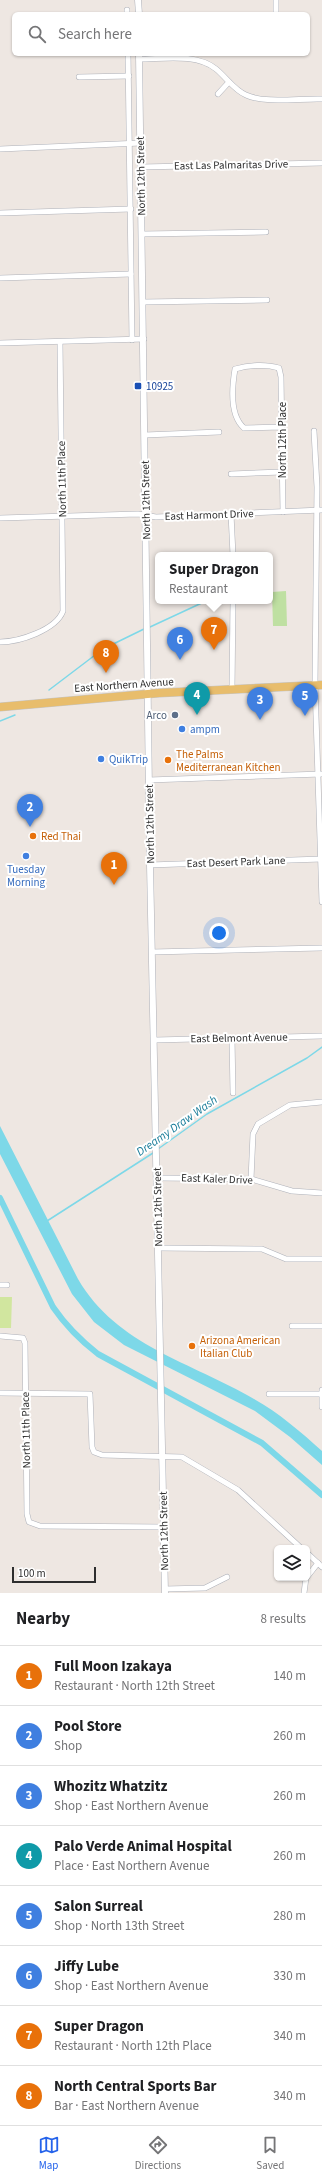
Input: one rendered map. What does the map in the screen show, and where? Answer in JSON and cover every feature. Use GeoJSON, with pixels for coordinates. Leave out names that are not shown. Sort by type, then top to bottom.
{"type":"FeatureCollection","features":[{"type":"Feature","properties":{"kind":"main road","name":"East Northern Avenue"},"geometry":{"type":"LineString","coordinates":[[0,706],[148,694],[319,685]]}},
{"type":"Feature","properties":{"kind":"street"},"geometry":{"type":"LineString","coordinates":[[138,0],[139,12]]}},
{"type":"Feature","properties":{"kind":"street"},"geometry":{"type":"LineString","coordinates":[[276,0],[276,12]]}},
{"type":"Feature","properties":{"kind":"street","name":"North 12th Street"},"geometry":{"type":"LineString","coordinates":[[128,56],[132,340]]}},
{"type":"Feature","properties":{"kind":"street"},"geometry":{"type":"LineString","coordinates":[[139,57],[199,60],[209,64],[238,91],[253,98],[322,98]]}},
{"type":"Feature","properties":{"kind":"street","name":"North 12th Street"},"geometry":{"type":"LineString","coordinates":[[139,57],[150,865],[158,1178],[165,1591]]}},
{"type":"Feature","properties":{"kind":"street"},"geometry":{"type":"LineString","coordinates":[[79,77],[129,76]]}},
{"type":"Feature","properties":{"kind":"street"},"geometry":{"type":"LineString","coordinates":[[218,94],[229,82]]}},
{"type":"Feature","properties":{"kind":"street"},"geometry":{"type":"LineString","coordinates":[[0,148],[141,144]]}},
{"type":"Feature","properties":{"kind":"street","name":"East Las Palmaritas Drive"},"geometry":{"type":"LineString","coordinates":[[141,167],[322,163]]}},
{"type":"Feature","properties":{"kind":"street"},"geometry":{"type":"LineString","coordinates":[[0,213],[131,209]]}},
{"type":"Feature","properties":{"kind":"street"},"geometry":{"type":"LineString","coordinates":[[142,234],[266,232]]}},
{"type":"Feature","properties":{"kind":"street"},"geometry":{"type":"LineString","coordinates":[[0,278],[131,274]]}},
{"type":"Feature","properties":{"kind":"street"},"geometry":{"type":"LineString","coordinates":[[143,302],[268,300]]}},
{"type":"Feature","properties":{"kind":"street"},"geometry":{"type":"LineString","coordinates":[[0,343],[144,339]]}},
{"type":"Feature","properties":{"kind":"street","name":"North 11th Place"},"geometry":{"type":"LineString","coordinates":[[0,642],[20,640],[51,626],[61,616],[64,605],[60,342]]}},
{"type":"Feature","properties":{"kind":"street","name":"North 12th Place"},"geometry":{"type":"LineString","coordinates":[[281,427],[244,428],[237,422],[234,414],[235,369],[242,367],[272,366],[279,368],[282,376],[281,427],[283,512]]}},
{"type":"Feature","properties":{"kind":"street"},"geometry":{"type":"LineString","coordinates":[[314,431],[322,902]]}},
{"type":"Feature","properties":{"kind":"street"},"geometry":{"type":"LineString","coordinates":[[145,434],[219,432]]}},
{"type":"Feature","properties":{"kind":"street"},"geometry":{"type":"LineString","coordinates":[[231,474],[282,472]]}},
{"type":"Feature","properties":{"kind":"street","name":"East Harmont Drive"},"geometry":{"type":"LineString","coordinates":[[0,518],[231,514],[322,510]]}},
{"type":"Feature","properties":{"kind":"street"},"geometry":{"type":"LineString","coordinates":[[231,514],[233,552]]}},
{"type":"Feature","properties":{"kind":"street"},"geometry":{"type":"LineString","coordinates":[[232,689],[233,604]]}},
{"type":"Feature","properties":{"kind":"street"},"geometry":{"type":"LineString","coordinates":[[149,780],[320,774]]}},
{"type":"Feature","properties":{"kind":"street","name":"East Desert Park Lane"},"geometry":{"type":"LineString","coordinates":[[150,865],[321,859]]}},
{"type":"Feature","properties":{"kind":"street"},"geometry":{"type":"LineString","coordinates":[[152,952],[322,948]]}},
{"type":"Feature","properties":{"kind":"street","name":"East Belmont Avenue"},"geometry":{"type":"LineString","coordinates":[[155,1040],[322,1036]]}},
{"type":"Feature","properties":{"kind":"street"},"geometry":{"type":"LineString","coordinates":[[232,1039],[233,1093]]}},
{"type":"Feature","properties":{"kind":"street"},"geometry":{"type":"LineString","coordinates":[[251,1180],[252,1128],[262,1120],[290,1105],[322,1102]]}},
{"type":"Feature","properties":{"kind":"street","name":"East Kaler Drive"},"geometry":{"type":"LineString","coordinates":[[158,1178],[251,1180],[292,1192],[322,1193]]}},
{"type":"Feature","properties":{"kind":"street"},"geometry":{"type":"LineString","coordinates":[[159,1248],[262,1249],[286,1259],[322,1259]]}},
{"type":"Feature","properties":{"kind":"street"},"geometry":{"type":"LineString","coordinates":[[0,1285],[7,1285]]}},
{"type":"Feature","properties":{"kind":"street"},"geometry":{"type":"LineString","coordinates":[[292,1326],[322,1326]]}},
{"type":"Feature","properties":{"kind":"street","name":"North 11th Place"},"geometry":{"type":"LineString","coordinates":[[0,1336],[23,1338],[25,1343],[27,1514],[29,1522],[40,1526],[164,1527]]}},
{"type":"Feature","properties":{"kind":"street"},"geometry":{"type":"LineString","coordinates":[[269,1394],[322,1392],[322,1407]]}},
{"type":"Feature","properties":{"kind":"street"},"geometry":{"type":"LineString","coordinates":[[0,1393],[90,1394],[92,1447],[94,1452],[102,1456],[182,1457],[238,1490],[298,1545]]}},
{"type":"Feature","properties":{"kind":"street"},"geometry":{"type":"LineString","coordinates":[[310,1556],[320,1565],[310,1574]]}},
{"type":"Feature","properties":{"kind":"street"},"geometry":{"type":"LineString","coordinates":[[165,1591],[204,1588],[227,1578]]}},
{"type":"Feature","properties":{"kind":"street"},"geometry":{"type":"LineString","coordinates":[[304,1593],[306,1581]]}},
{"type":"Feature","properties":{"kind":"green space"},"geometry":{"type":"Polygon","coordinates":[[[286,591],[287,626],[273,626],[273,592],[286,591]]]}},
{"type":"Feature","properties":{"kind":"green space"},"geometry":{"type":"Polygon","coordinates":[[[0,1297],[12,1297],[11,1328],[0,1328],[0,1297]]]}},
{"type":"Feature","properties":{"kind":"water"},"geometry":{"type":"Polygon","coordinates":[[[0,1126],[78,1279],[94,1302],[113,1321],[134,1337],[263,1404],[298,1430],[322,1451],[322,1465],[290,1437],[255,1411],[124,1345],[94,1322],[72,1294],[0,1154],[0,1126]]]}},
{"type":"Feature","properties":{"kind":"waterway"},"geometry":{"type":"LineString","coordinates":[[150,627],[200,604]]}},
{"type":"Feature","properties":{"kind":"waterway"},"geometry":{"type":"LineString","coordinates":[[49,690],[103,649],[144,629]]}},
{"type":"Feature","properties":{"kind":"waterway"},"geometry":{"type":"LineString","coordinates":[[0,721],[15,715]]}},
{"type":"Feature","properties":{"kind":"waterway","name":"Dreamy Draw Wash"},"geometry":{"type":"LineString","coordinates":[[158,1149],[207,1114],[307,1058],[322,1047]]}},
{"type":"Feature","properties":{"kind":"waterway","name":"Dreamy Draw Wash"},"geometry":{"type":"LineString","coordinates":[[47,1221],[153,1153]]}},
{"type":"Feature","properties":{"kind":"waterway"},"geometry":{"type":"LineString","coordinates":[[0,1198],[53,1307],[68,1327],[79,1338],[98,1354],[262,1443],[322,1495]]}},
{"type":"Feature","properties":{"kind":"place","name":"10925"},"geometry":{"type":"Point","coordinates":[138,386]}},
{"type":"Feature","properties":{"kind":"place","name":"Super Dragon"},"geometry":{"type":"Point","coordinates":[214,650]}},
{"type":"Feature","properties":{"kind":"place","name":"Jiffy Lube"},"geometry":{"type":"Point","coordinates":[180,660]}},
{"type":"Feature","properties":{"kind":"place","name":"North Central Sports Bar"},"geometry":{"type":"Point","coordinates":[106,673]}},
{"type":"Feature","properties":{"kind":"place","name":"Arco"},"geometry":{"type":"Point","coordinates":[175,715]}},
{"type":"Feature","properties":{"kind":"place","name":"Palo Verde Animal Hospital"},"geometry":{"type":"Point","coordinates":[197,715]}},
{"type":"Feature","properties":{"kind":"place","name":"Salon Surreal"},"geometry":{"type":"Point","coordinates":[305,716]}},
{"type":"Feature","properties":{"kind":"place","name":"Whozitz Whatzitz"},"geometry":{"type":"Point","coordinates":[260,720]}},
{"type":"Feature","properties":{"kind":"place","name":"ampm"},"geometry":{"type":"Point","coordinates":[182,729]}},
{"type":"Feature","properties":{"kind":"place","name":"QuikTrip"},"geometry":{"type":"Point","coordinates":[101,759]}},
{"type":"Feature","properties":{"kind":"place","name":"The Palms Mediterranean Kitchen"},"geometry":{"type":"Point","coordinates":[168,760]}},
{"type":"Feature","properties":{"kind":"place","name":"Pool Store"},"geometry":{"type":"Point","coordinates":[30,827]}},
{"type":"Feature","properties":{"kind":"place","name":"Red Thai"},"geometry":{"type":"Point","coordinates":[33,836]}},
{"type":"Feature","properties":{"kind":"place","name":"Tuesday Morning"},"geometry":{"type":"Point","coordinates":[26,856]}},
{"type":"Feature","properties":{"kind":"place","name":"Full Moon Izakaya"},"geometry":{"type":"Point","coordinates":[114,885]}},
{"type":"Feature","properties":{"kind":"place","name":"Arizona American Italian Club"},"geometry":{"type":"Point","coordinates":[192,1346]}}]}
